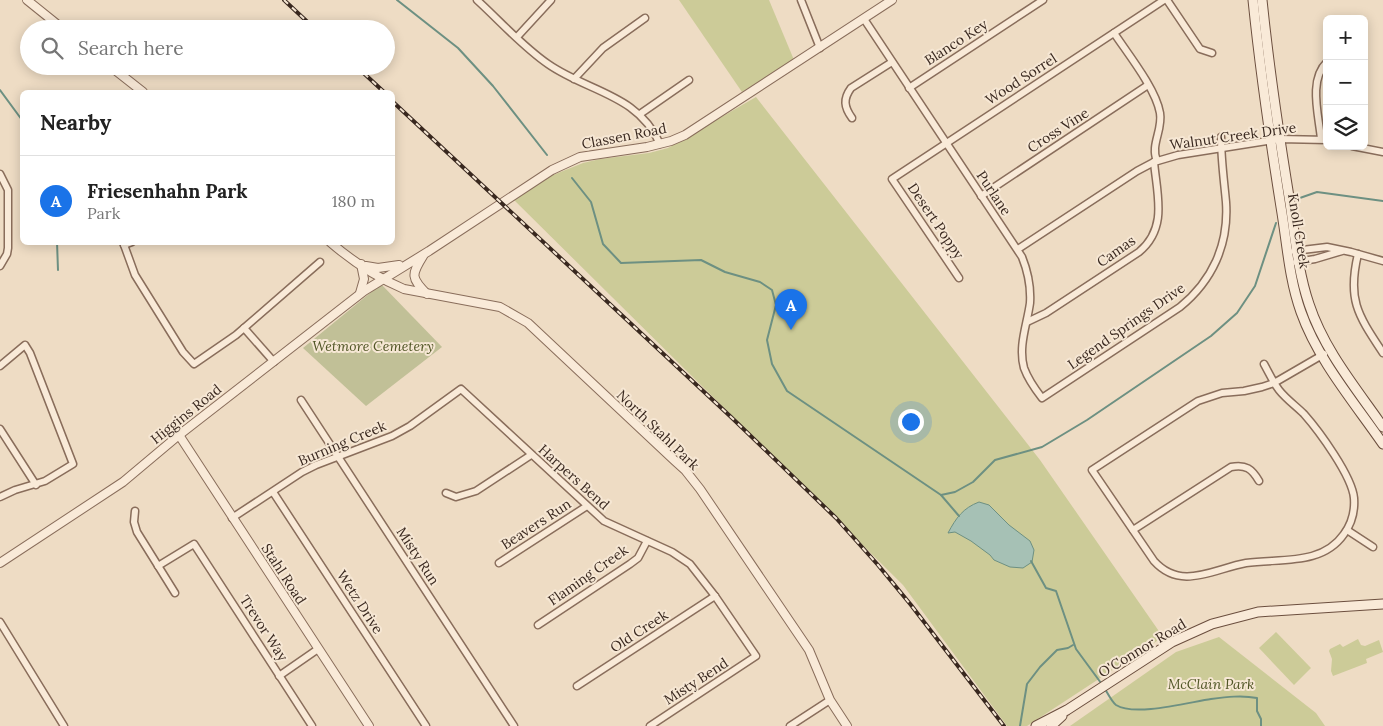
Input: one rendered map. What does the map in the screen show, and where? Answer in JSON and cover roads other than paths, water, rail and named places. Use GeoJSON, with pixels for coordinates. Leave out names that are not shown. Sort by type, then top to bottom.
{"type":"FeatureCollection","features":[{"type":"Feature","properties":{"kind":"main road","name":"Knoll Creek"},"geometry":{"type":"LineString","coordinates":[[1253,0],[1295,263],[1326,353],[1383,444]]}},
{"type":"Feature","properties":{"kind":"main road","name":"Knoll Creek"},"geometry":{"type":"LineString","coordinates":[[1262,0],[1275,140]]}},
{"type":"Feature","properties":{"kind":"main road","name":"Knoll Creek"},"geometry":{"type":"LineString","coordinates":[[1326,353],[1383,427]]}},
{"type":"Feature","properties":{"kind":"main road","name":"O'Connor Road"},"geometry":{"type":"LineString","coordinates":[[1036,726],[1067,710],[1178,639],[1212,624],[1235,617],[1282,610],[1383,604]]}},
{"type":"Feature","properties":{"kind":"main road","name":"O'Connor Road"},"geometry":{"type":"LineString","coordinates":[[1051,726],[1067,710]]}},
{"type":"Feature","properties":{"kind":"street"},"geometry":{"type":"LineString","coordinates":[[27,0],[52,20]]}},
{"type":"Feature","properties":{"kind":"street"},"geometry":{"type":"LineString","coordinates":[[476,0],[546,63],[574,79],[612,95],[640,114],[655,132],[660,144]]}},
{"type":"Feature","properties":{"kind":"street"},"geometry":{"type":"LineString","coordinates":[[517,37],[551,0]]}},
{"type":"Feature","properties":{"kind":"street"},"geometry":{"type":"LineString","coordinates":[[801,0],[820,48]]}},
{"type":"Feature","properties":{"kind":"street","name":"Classen Road"},"geometry":{"type":"LineString","coordinates":[[383,278],[424,254],[552,170],[573,160],[601,153],[660,144],[692,131],[892,0]]}},
{"type":"Feature","properties":{"kind":"street","name":"Blanco Key"},"geometry":{"type":"LineString","coordinates":[[909,88],[1043,0]]}},
{"type":"Feature","properties":{"kind":"street"},"geometry":{"type":"LineString","coordinates":[[1166,0],[1200,49],[1212,54]]}},
{"type":"Feature","properties":{"kind":"street","name":"Wood Sorrel"},"geometry":{"type":"LineString","coordinates":[[892,179],[1166,0]]}},
{"type":"Feature","properties":{"kind":"street"},"geometry":{"type":"LineString","coordinates":[[574,79],[603,48],[645,18]]}},
{"type":"Feature","properties":{"kind":"street","name":"Purlane"},"geometry":{"type":"LineString","coordinates":[[864,19],[1018,249],[1026,266],[1030,284],[1030,302],[1022,357],[1025,370],[1042,398]]}},
{"type":"Feature","properties":{"kind":"street","name":"Camas"},"geometry":{"type":"LineString","coordinates":[[1027,322],[1046,313],[1139,252],[1152,239],[1158,222],[1159,212],[1154,152],[1161,126],[1160,111],[1148,85],[1114,33]]}},
{"type":"Feature","properties":{"kind":"street"},"geometry":{"type":"LineString","coordinates":[[852,118],[845,104],[847,93],[851,88],[892,62]]}},
{"type":"Feature","properties":{"kind":"street"},"geometry":{"type":"LineString","coordinates":[[1323,66],[1317,76],[1316,86],[1323,133]]}},
{"type":"Feature","properties":{"kind":"street"},"geometry":{"type":"LineString","coordinates":[[121,75],[140,90]]}},
{"type":"Feature","properties":{"kind":"street"},"geometry":{"type":"LineString","coordinates":[[640,114],[689,80]]}},
{"type":"Feature","properties":{"kind":"street","name":"Cross Vine"},"geometry":{"type":"LineString","coordinates":[[981,196],[1148,85]]}},
{"type":"Feature","properties":{"kind":"street","name":"Legend Springs Drive"},"geometry":{"type":"LineString","coordinates":[[1042,398],[1180,307],[1205,282],[1216,262],[1226,229],[1222,137]]}},
{"type":"Feature","properties":{"kind":"street","name":"Walnut Creek Drive"},"geometry":{"type":"LineString","coordinates":[[1018,249],[1137,171],[1155,162],[1173,156],[1275,140],[1323,140]]}},
{"type":"Feature","properties":{"kind":"street"},"geometry":{"type":"LineString","coordinates":[[1368,149],[1383,152]]}},
{"type":"Feature","properties":{"kind":"street"},"geometry":{"type":"LineString","coordinates":[[0,174],[8,190],[8,254],[0,266]]}},
{"type":"Feature","properties":{"kind":"street","name":"Desert Poppy"},"geometry":{"type":"LineString","coordinates":[[892,179],[959,278]]}},
{"type":"Feature","properties":{"kind":"street"},"geometry":{"type":"LineString","coordinates":[[123,245],[135,275],[183,352],[194,364],[244,328],[320,262]]}},
{"type":"Feature","properties":{"kind":"street"},"geometry":{"type":"LineString","coordinates":[[334,245],[383,278]]}},
{"type":"Feature","properties":{"kind":"street"},"geometry":{"type":"LineString","coordinates":[[1320,247],[1321,257]]}},
{"type":"Feature","properties":{"kind":"street"},"geometry":{"type":"LineString","coordinates":[[1293,251],[1320,247],[1344,250],[1383,261]]}},
{"type":"Feature","properties":{"kind":"street"},"geometry":{"type":"LineString","coordinates":[[1295,263],[1344,250]]}},
{"type":"Feature","properties":{"kind":"street"},"geometry":{"type":"LineString","coordinates":[[424,254],[416,268],[414,277],[416,283],[427,294]]}},
{"type":"Feature","properties":{"kind":"street"},"geometry":{"type":"LineString","coordinates":[[1358,254],[1354,280],[1354,298],[1362,322],[1383,353]]}},
{"type":"Feature","properties":{"kind":"street"},"geometry":{"type":"LineString","coordinates":[[362,265],[378,268],[406,264]]}},
{"type":"Feature","properties":{"kind":"street"},"geometry":{"type":"LineString","coordinates":[[358,295],[363,288],[362,265]]}},
{"type":"Feature","properties":{"kind":"street","name":"North Stahl Park"},"geometry":{"type":"LineString","coordinates":[[383,278],[404,289],[483,302],[500,307],[516,315],[528,323],[685,470],[809,650],[830,700],[848,726]]}},
{"type":"Feature","properties":{"kind":"street","name":"Higgins Road"},"geometry":{"type":"LineString","coordinates":[[0,563],[123,482],[358,295],[383,278]]}},
{"type":"Feature","properties":{"kind":"street"},"geometry":{"type":"LineString","coordinates":[[244,328],[274,362]]}},
{"type":"Feature","properties":{"kind":"street"},"geometry":{"type":"LineString","coordinates":[[0,366],[25,345],[30,353],[73,464],[45,482],[15,490],[0,497]]}},
{"type":"Feature","properties":{"kind":"street"},"geometry":{"type":"LineString","coordinates":[[1264,364],[1274,383],[1286,398],[1310,421],[1348,476],[1352,487],[1354,505],[1347,530],[1333,546],[1312,557],[1246,563],[1186,578],[1171,575],[1161,569],[1092,470],[1198,401],[1214,395],[1253,390],[1274,383],[1326,353]]}},
{"type":"Feature","properties":{"kind":"street","name":"Harpers Bend"},"geometry":{"type":"LineString","coordinates":[[461,389],[531,455],[611,526],[684,559],[695,569],[756,656]]}},
{"type":"Feature","properties":{"kind":"street","name":"Burning Creek"},"geometry":{"type":"LineString","coordinates":[[232,518],[302,472],[392,436],[410,426],[461,389]]}},
{"type":"Feature","properties":{"kind":"street","name":"Misty Run"},"geometry":{"type":"LineString","coordinates":[[301,400],[514,726]]}},
{"type":"Feature","properties":{"kind":"street"},"geometry":{"type":"LineString","coordinates":[[0,429],[36,485]]}},
{"type":"Feature","properties":{"kind":"street","name":"Stahl Road"},"geometry":{"type":"LineString","coordinates":[[180,435],[232,518],[369,726]]}},
{"type":"Feature","properties":{"kind":"street"},"geometry":{"type":"LineString","coordinates":[[446,493],[456,497],[471,493],[531,455]]}},
{"type":"Feature","properties":{"kind":"street"},"geometry":{"type":"LineString","coordinates":[[1133,530],[1231,467],[1239,465],[1247,467],[1253,471],[1259,481]]}},
{"type":"Feature","properties":{"kind":"street","name":"Wetz Drive"},"geometry":{"type":"LineString","coordinates":[[273,492],[426,726]]}},
{"type":"Feature","properties":{"kind":"street","name":"Beavers Run"},"geometry":{"type":"LineString","coordinates":[[499,562],[587,506]]}},
{"type":"Feature","properties":{"kind":"street"},"geometry":{"type":"LineString","coordinates":[[135,511],[134,522],[137,532],[175,593]]}},
{"type":"Feature","properties":{"kind":"street"},"geometry":{"type":"LineString","coordinates":[[1347,530],[1373,548]]}},
{"type":"Feature","properties":{"kind":"street","name":"Flaming Creek"},"geometry":{"type":"LineString","coordinates":[[538,625],[638,558],[647,541]]}},
{"type":"Feature","properties":{"kind":"street","name":"Trevor Way"},"geometry":{"type":"LineString","coordinates":[[158,566],[194,544],[312,726]]}},
{"type":"Feature","properties":{"kind":"street","name":"Old Creek"},"geometry":{"type":"LineString","coordinates":[[577,686],[715,596]]}},
{"type":"Feature","properties":{"kind":"street"},"geometry":{"type":"LineString","coordinates":[[0,622],[64,726]]}},
{"type":"Feature","properties":{"kind":"street"},"geometry":{"type":"LineString","coordinates":[[279,676],[318,649]]}},
{"type":"Feature","properties":{"kind":"street","name":"Misty Bend"},"geometry":{"type":"LineString","coordinates":[[650,726],[756,656]]}},
{"type":"Feature","properties":{"kind":"street"},"geometry":{"type":"LineString","coordinates":[[794,725],[830,700]]}},
{"type":"Feature","properties":{"kind":"waterway"},"geometry":{"type":"LineString","coordinates":[[397,0],[458,48],[493,86],[547,155]]}},
{"type":"Feature","properties":{"kind":"waterway"},"geometry":{"type":"LineString","coordinates":[[0,90],[20,117]]}},
{"type":"Feature","properties":{"kind":"waterway"},"geometry":{"type":"LineString","coordinates":[[572,178],[591,202],[603,244],[621,263],[701,260],[725,272],[760,282],[772,290],[776,305],[767,340],[772,364],[787,391],[941,495],[959,516]]}},
{"type":"Feature","properties":{"kind":"waterway"},"geometry":{"type":"LineString","coordinates":[[1297,199],[1317,192],[1383,201]]}},
{"type":"Feature","properties":{"kind":"waterway"},"geometry":{"type":"LineString","coordinates":[[941,495],[955,492],[973,482],[995,460],[1042,447],[1087,420],[1211,336],[1237,313],[1255,286],[1276,223]]}},
{"type":"Feature","properties":{"kind":"waterway"},"geometry":{"type":"LineString","coordinates":[[57,245],[58,270]]}},
{"type":"Feature","properties":{"kind":"waterway"},"geometry":{"type":"LineString","coordinates":[[1031,561],[1046,588],[1056,591],[1076,649],[1101,683]]}},
{"type":"Feature","properties":{"kind":"waterway"},"geometry":{"type":"LineString","coordinates":[[1020,726],[1027,684],[1057,650],[1073,645]]}},
{"type":"Feature","properties":{"kind":"waterway"},"geometry":{"type":"LineString","coordinates":[[1105,689],[1116,705],[1136,710],[1163,708],[1228,697],[1257,698],[1257,711],[1261,719],[1261,726]]}},
{"type":"Feature","properties":{"kind":"railway"},"geometry":{"type":"LineString","coordinates":[[284,0],[305,20]]}},
{"type":"Feature","properties":{"kind":"railway"},"geometry":{"type":"LineString","coordinates":[[366,75],[382,90]]}},
{"type":"Feature","properties":{"kind":"railway"},"geometry":{"type":"LineString","coordinates":[[395,104],[731,417],[836,518],[911,605],[1004,726]]}},
{"type":"Feature","properties":{"kind":"place","name":"Friesenhahn Park"},"geometry":{"type":"Point","coordinates":[791,330]}},
{"type":"Feature","properties":{"kind":"park label","name":"Wetmore Cemetery"},"geometry":{"type":"Point","coordinates":[373,346]}},
{"type":"Feature","properties":{"kind":"park label","name":"McClain Park"},"geometry":{"type":"Point","coordinates":[1211,684]}}]}
